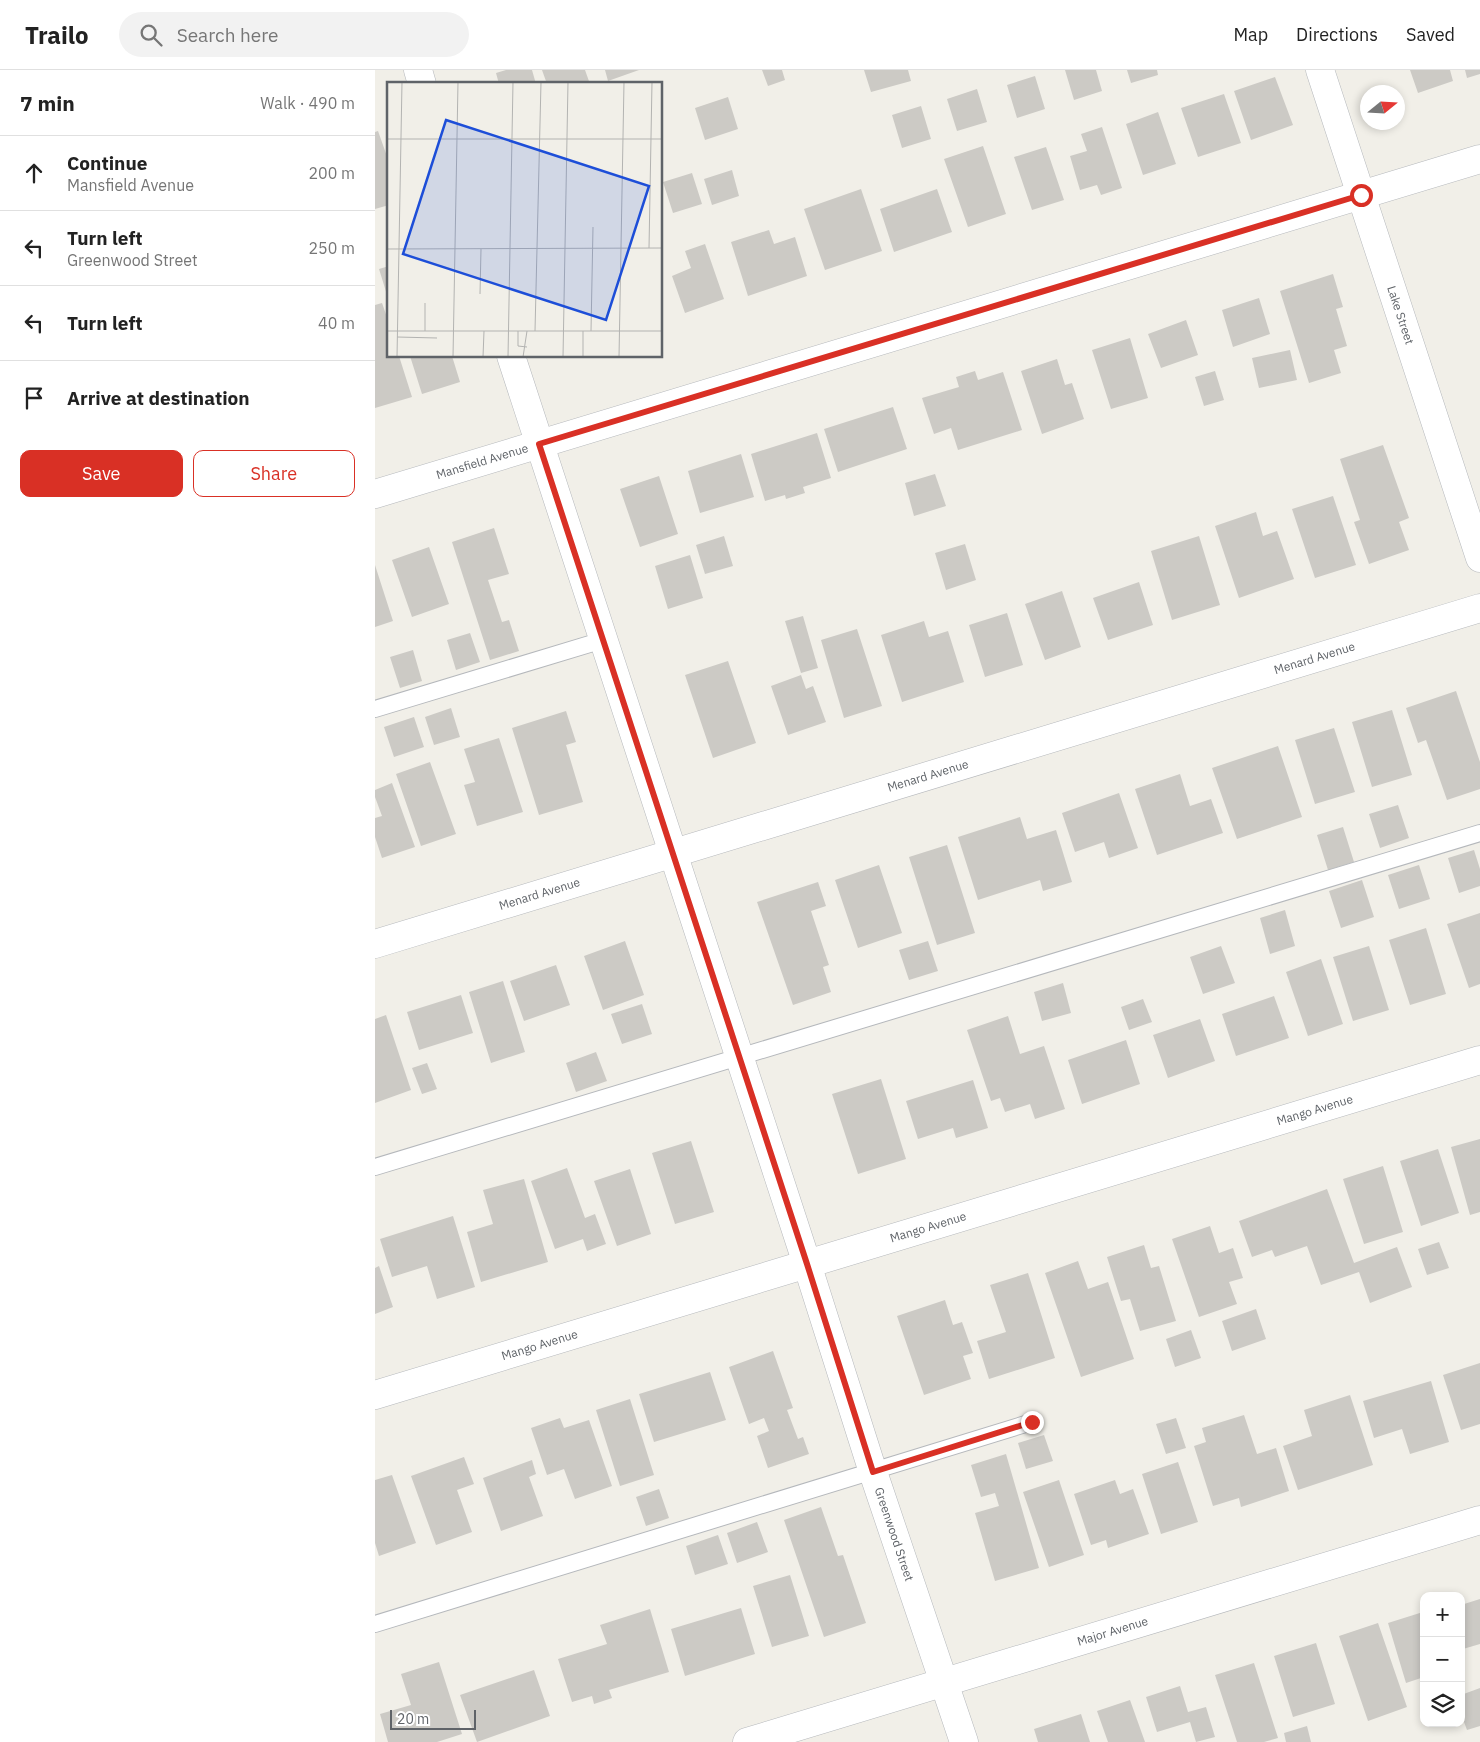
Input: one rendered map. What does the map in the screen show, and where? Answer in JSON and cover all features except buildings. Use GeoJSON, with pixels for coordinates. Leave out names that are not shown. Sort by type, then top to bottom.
{"type":"FeatureCollection","features":[{"type":"Feature","properties":{"kind":"street","name":"Lake Street"},"geometry":{"type":"LineString","coordinates":[[1320,70],[1480,558]]}},
{"type":"Feature","properties":{"kind":"street","name":"Mansfield Avenue"},"geometry":{"type":"LineString","coordinates":[[375,494],[1480,159]]}},
{"type":"Feature","properties":{"kind":"street","name":"Greenwood Street"},"geometry":{"type":"LineString","coordinates":[[512,358],[873,1472],[964,1742]]}},
{"type":"Feature","properties":{"kind":"street","name":"Menard Avenue"},"geometry":{"type":"LineString","coordinates":[[375,944],[1480,608]]}},
{"type":"Feature","properties":{"kind":"street","name":"Mango Avenue"},"geometry":{"type":"LineString","coordinates":[[375,1395],[1480,1060]]}},
{"type":"Feature","properties":{"kind":"street","name":"Major Avenue"},"geometry":{"type":"LineString","coordinates":[[747,1742],[1480,1520]]}},
{"type":"Feature","properties":{"kind":"lane"},"geometry":{"type":"LineString","coordinates":[[375,709],[603,640]]}},
{"type":"Feature","properties":{"kind":"lane"},"geometry":{"type":"LineString","coordinates":[[375,1167],[1480,833]]}},
{"type":"Feature","properties":{"kind":"lane"},"geometry":{"type":"LineString","coordinates":[[375,1624],[1032,1422]]}},
{"type":"Feature","properties":{"kind":"route"},"geometry":{"type":"LineString","coordinates":[[1032,1422],[873,1472],[807,1264],[539,444],[1361,195]]}}]}
